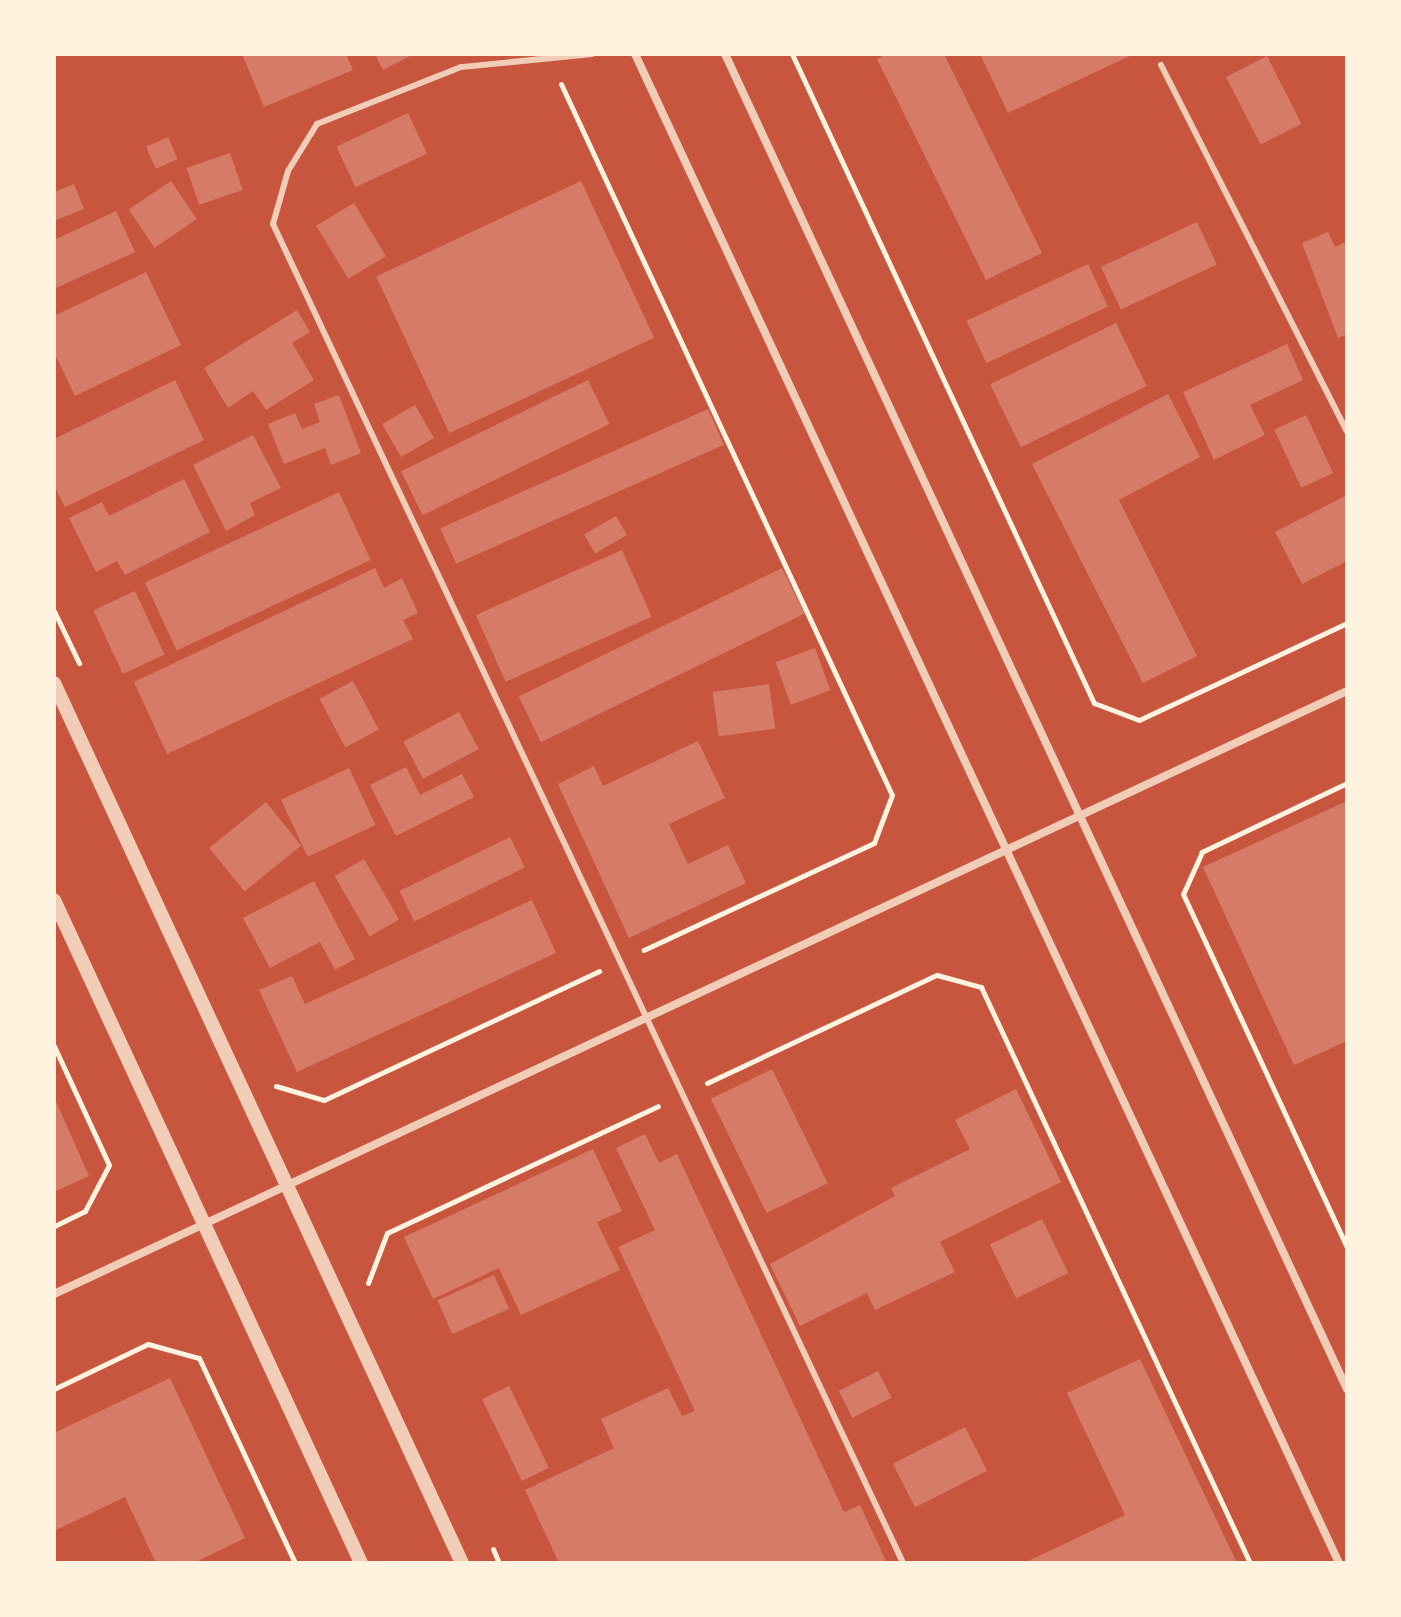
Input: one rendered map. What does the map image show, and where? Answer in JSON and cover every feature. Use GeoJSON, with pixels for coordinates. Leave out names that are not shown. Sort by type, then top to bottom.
{"type":"FeatureCollection","features":[{"type":"Feature","properties":{"kind":"street"},"geometry":{"type":"LineString","coordinates":[[635,54],[1339,1563]]}},
{"type":"Feature","properties":{"kind":"street"},"geometry":{"type":"LineString","coordinates":[[725,54],[1347,1389]]}},
{"type":"Feature","properties":{"kind":"street"},"geometry":{"type":"LineString","coordinates":[[54,683],[462,1563]]}},
{"type":"Feature","properties":{"kind":"street"},"geometry":{"type":"LineString","coordinates":[[54,1294],[1347,691]]}},
{"type":"Feature","properties":{"kind":"street"},"geometry":{"type":"LineString","coordinates":[[54,900],[361,1563]]}},
{"type":"Feature","properties":{"kind":"lane"},"geometry":{"type":"LineString","coordinates":[[592,54],[461,67],[317,124],[288,171],[273,224],[903,1563]]}},
{"type":"Feature","properties":{"kind":"lane"},"geometry":{"type":"LineString","coordinates":[[1161,65],[1347,431]]}},
{"type":"Feature","properties":{"kind":"path"},"geometry":{"type":"LineString","coordinates":[[792,54],[1094,703],[1139,720],[1347,623]]}},
{"type":"Feature","properties":{"kind":"path"},"geometry":{"type":"LineString","coordinates":[[1347,783],[1202,852],[1183,894],[1347,1247]]}},
{"type":"Feature","properties":{"kind":"path"},"geometry":{"type":"LineString","coordinates":[[374,1295],[367,1281],[387,1233],[937,975],[981,987],[1250,1563]]}},
{"type":"Feature","properties":{"kind":"path"},"geometry":{"type":"LineString","coordinates":[[54,1046],[109,1165],[85,1211],[54,1226]]}},
{"type":"Feature","properties":{"kind":"path"},"geometry":{"type":"LineString","coordinates":[[54,1389],[148,1344],[199,1358],[295,1563]]}},
{"type":"Feature","properties":{"kind":"path"},"geometry":{"type":"LineString","coordinates":[[486,1535],[499,1563]]}},
{"type":"Feature","properties":{"kind":"building"},"geometry":{"type":"Polygon","coordinates":[[[242,54],[346,54],[353,70],[264,107],[242,54]]]}},
{"type":"Feature","properties":{"kind":"building"},"geometry":{"type":"Polygon","coordinates":[[[375,54],[414,54],[383,70],[375,54]]]}},
{"type":"Feature","properties":{"kind":"building"},"geometry":{"type":"Polygon","coordinates":[[[887,54],[944,54],[1042,253],[986,280],[877,59],[887,54]]]}},
{"type":"Feature","properties":{"kind":"building"},"geometry":{"type":"Polygon","coordinates":[[[980,54],[1134,54],[1008,113],[980,54]]]}},
{"type":"Feature","properties":{"kind":"building"},"geometry":{"type":"Polygon","coordinates":[[[1267,56],[1302,124],[1261,145],[1226,77],[1267,56]]]}},
{"type":"Feature","properties":{"kind":"building"},"geometry":{"type":"Polygon","coordinates":[[[408,113],[427,154],[355,187],[336,146],[408,113]]]}},
{"type":"Feature","properties":{"kind":"building"},"geometry":{"type":"Polygon","coordinates":[[[168,137],[178,159],[156,169],[146,147],[168,137]]]}},
{"type":"Feature","properties":{"kind":"building"},"geometry":{"type":"Polygon","coordinates":[[[230,153],[243,190],[199,205],[187,168],[230,153]]]}},
{"type":"Feature","properties":{"kind":"building"},"geometry":{"type":"Polygon","coordinates":[[[171,181],[197,219],[154,248],[129,210],[171,181]]]}},
{"type":"Feature","properties":{"kind":"building"},"geometry":{"type":"Polygon","coordinates":[[[581,181],[654,338],[449,433],[376,277],[581,181]]]}},
{"type":"Feature","properties":{"kind":"building"},"geometry":{"type":"Polygon","coordinates":[[[74,184],[84,209],[54,221],[54,192],[74,184]]]}},
{"type":"Feature","properties":{"kind":"building"},"geometry":{"type":"Polygon","coordinates":[[[354,203],[386,256],[348,279],[316,226],[354,203]]]}},
{"type":"Feature","properties":{"kind":"building"},"geometry":{"type":"Polygon","coordinates":[[[116,211],[135,252],[54,289],[54,240],[116,211]]]}},
{"type":"Feature","properties":{"kind":"building"},"geometry":{"type":"Polygon","coordinates":[[[1197,222],[1217,265],[1121,309],[1101,267],[1197,222]]]}},
{"type":"Feature","properties":{"kind":"building"},"geometry":{"type":"Polygon","coordinates":[[[1328,232],[1335,247],[1347,241],[1347,334],[1338,338],[1302,243],[1328,232]]]}},
{"type":"Feature","properties":{"kind":"building"},"geometry":{"type":"Polygon","coordinates":[[[1088,264],[1108,307],[986,363],[967,321],[1088,264]]]}},
{"type":"Feature","properties":{"kind":"building"},"geometry":{"type":"Polygon","coordinates":[[[146,272],[181,345],[75,396],[54,352],[54,316],[146,272]]]}},
{"type":"Feature","properties":{"kind":"building"},"geometry":{"type":"Polygon","coordinates":[[[297,310],[310,332],[292,343],[314,380],[266,410],[253,391],[228,408],[204,368],[297,310]]]}},
{"type":"Feature","properties":{"kind":"building"},"geometry":{"type":"Polygon","coordinates":[[[1116,323],[1147,386],[1021,447],[990,384],[1116,323]]]}},
{"type":"Feature","properties":{"kind":"building"},"geometry":{"type":"Polygon","coordinates":[[[1287,344],[1303,380],[1250,405],[1265,435],[1214,460],[1183,392],[1287,344]]]}},
{"type":"Feature","properties":{"kind":"building"},"geometry":{"type":"Polygon","coordinates":[[[175,380],[204,440],[65,507],[54,485],[54,439],[175,380]]]}},
{"type":"Feature","properties":{"kind":"building"},"geometry":{"type":"Polygon","coordinates":[[[588,380],[609,424],[423,515],[401,471],[588,380]]]}},
{"type":"Feature","properties":{"kind":"building"},"geometry":{"type":"Polygon","coordinates":[[[1168,394],[1200,457],[1119,500],[1197,656],[1143,683],[1032,464],[1168,394]]]}},
{"type":"Feature","properties":{"kind":"building"},"geometry":{"type":"Polygon","coordinates":[[[339,395],[361,453],[331,465],[325,448],[284,464],[268,424],[295,413],[302,429],[320,422],[314,404],[339,395]]]}},
{"type":"Feature","properties":{"kind":"building"},"geometry":{"type":"Polygon","coordinates":[[[415,405],[434,438],[401,457],[382,424],[415,405]]]}},
{"type":"Feature","properties":{"kind":"building"},"geometry":{"type":"Polygon","coordinates":[[[708,409],[724,445],[456,564],[440,528],[708,409]]]}},
{"type":"Feature","properties":{"kind":"building"},"geometry":{"type":"Polygon","coordinates":[[[1306,415],[1333,473],[1301,488],[1274,430],[1306,415]]]}},
{"type":"Feature","properties":{"kind":"building"},"geometry":{"type":"Polygon","coordinates":[[[253,435],[281,488],[250,503],[255,515],[226,531],[193,465],[253,435]]]}},
{"type":"Feature","properties":{"kind":"building"},"geometry":{"type":"Polygon","coordinates":[[[184,479],[210,532],[125,575],[117,561],[96,572],[69,518],[102,502],[109,516],[184,479]]]}},
{"type":"Feature","properties":{"kind":"building"},"geometry":{"type":"Polygon","coordinates":[[[339,492],[371,560],[177,650],[145,582],[339,492]]]}},
{"type":"Feature","properties":{"kind":"building"},"geometry":{"type":"Polygon","coordinates":[[[1345,496],[1347,561],[1302,584],[1275,532],[1345,496]]]}},
{"type":"Feature","properties":{"kind":"building"},"geometry":{"type":"Polygon","coordinates":[[[616,516],[627,535],[595,554],[584,534],[616,516]]]}},
{"type":"Feature","properties":{"kind":"building"},"geometry":{"type":"Polygon","coordinates":[[[622,550],[652,617],[506,682],[476,615],[622,550]]]}},
{"type":"Feature","properties":{"kind":"building"},"geometry":{"type":"Polygon","coordinates":[[[375,568],[384,588],[402,578],[418,613],[403,620],[413,639],[167,754],[134,682],[375,568]]]}},
{"type":"Feature","properties":{"kind":"building"},"geometry":{"type":"Polygon","coordinates":[[[782,568],[804,614],[541,742],[519,696],[782,568]]]}},
{"type":"Feature","properties":{"kind":"building"},"geometry":{"type":"Polygon","coordinates":[[[135,591],[165,654],[123,674],[93,610],[135,591]]]}},
{"type":"Feature","properties":{"kind":"building"},"geometry":{"type":"Polygon","coordinates":[[[815,648],[830,690],[791,705],[776,662],[815,648]]]}},
{"type":"Feature","properties":{"kind":"building"},"geometry":{"type":"Polygon","coordinates":[[[353,681],[379,730],[345,747],[319,699],[353,681]]]}},
{"type":"Feature","properties":{"kind":"building"},"geometry":{"type":"Polygon","coordinates":[[[769,684],[775,729],[719,736],[713,692],[769,684]]]}},
{"type":"Feature","properties":{"kind":"building"},"geometry":{"type":"Polygon","coordinates":[[[459,712],[479,749],[423,779],[403,742],[459,712]]]}},
{"type":"Feature","properties":{"kind":"building"},"geometry":{"type":"Polygon","coordinates":[[[698,741],[725,798],[669,824],[688,864],[728,845],[746,883],[629,938],[558,784],[594,766],[603,786],[698,741]]]}},
{"type":"Feature","properties":{"kind":"building"},"geometry":{"type":"Polygon","coordinates":[[[406,767],[420,795],[462,774],[474,797],[396,836],[370,785],[406,767]]]}},
{"type":"Feature","properties":{"kind":"building"},"geometry":{"type":"Polygon","coordinates":[[[349,768],[376,825],[308,857],[281,800],[349,768]]]}},
{"type":"Feature","properties":{"kind":"building"},"geometry":{"type":"Polygon","coordinates":[[[1347,801],[1347,1041],[1294,1065],[1203,867],[1347,801]]]}},
{"type":"Feature","properties":{"kind":"building"},"geometry":{"type":"Polygon","coordinates":[[[266,802],[301,846],[245,891],[209,848],[266,802]]]}},
{"type":"Feature","properties":{"kind":"building"},"geometry":{"type":"Polygon","coordinates":[[[510,837],[525,868],[414,921],[399,891],[510,837]]]}},
{"type":"Feature","properties":{"kind":"building"},"geometry":{"type":"Polygon","coordinates":[[[364,859],[399,920],[370,937],[335,876],[364,859]]]}},
{"type":"Feature","properties":{"kind":"building"},"geometry":{"type":"Polygon","coordinates":[[[314,881],[355,959],[335,970],[320,942],[270,968],[243,918],[314,881]]]}},
{"type":"Feature","properties":{"kind":"building"},"geometry":{"type":"Polygon","coordinates":[[[532,900],[556,953],[297,1072],[259,990],[292,976],[305,1004],[532,900]]]}},
{"type":"Feature","properties":{"kind":"building"},"geometry":{"type":"Polygon","coordinates":[[[772,1069],[828,1183],[767,1213],[711,1099],[772,1069]]]}},
{"type":"Feature","properties":{"kind":"building"},"geometry":{"type":"Polygon","coordinates":[[[1016,1089],[1061,1182],[940,1242],[955,1272],[875,1310],[867,1293],[800,1326],[770,1264],[895,1196],[891,1188],[970,1149],[955,1120],[1016,1089]]]}},
{"type":"Feature","properties":{"kind":"building"},"geometry":{"type":"Polygon","coordinates":[[[54,1097],[89,1176],[54,1192],[54,1097]]]}},
{"type":"Feature","properties":{"kind":"building"},"geometry":{"type":"Polygon","coordinates":[[[645,1134],[659,1163],[677,1154],[844,1512],[860,1505],[887,1563],[559,1563],[525,1490],[614,1448],[601,1419],[668,1388],[682,1416],[695,1411],[618,1247],[655,1230],[616,1148],[645,1134]]]}},
{"type":"Feature","properties":{"kind":"building"},"geometry":{"type":"Polygon","coordinates":[[[593,1149],[622,1211],[597,1222],[620,1270],[521,1315],[499,1268],[433,1299],[404,1237],[593,1149]]]}},
{"type":"Feature","properties":{"kind":"building"},"geometry":{"type":"Polygon","coordinates":[[[1042,1219],[1068,1273],[1016,1298],[990,1244],[1042,1219]]]}},
{"type":"Feature","properties":{"kind":"building"},"geometry":{"type":"Polygon","coordinates":[[[494,1275],[509,1309],[452,1334],[437,1300],[494,1275]]]}},
{"type":"Feature","properties":{"kind":"building"},"geometry":{"type":"Polygon","coordinates":[[[1140,1359],[1237,1563],[1024,1563],[1125,1515],[1067,1393],[1140,1359]]]}},
{"type":"Feature","properties":{"kind":"building"},"geometry":{"type":"Polygon","coordinates":[[[878,1371],[892,1398],[852,1418],[839,1391],[878,1371]]]}},
{"type":"Feature","properties":{"kind":"building"},"geometry":{"type":"Polygon","coordinates":[[[170,1378],[245,1538],[194,1563],[156,1563],[125,1497],[54,1531],[54,1433],[170,1378]]]}},
{"type":"Feature","properties":{"kind":"building"},"geometry":{"type":"Polygon","coordinates":[[[509,1386],[549,1468],[522,1481],[482,1399],[509,1386]]]}},
{"type":"Feature","properties":{"kind":"building"},"geometry":{"type":"Polygon","coordinates":[[[965,1427],[987,1471],[915,1507],[893,1464],[965,1427]]]}}]}
